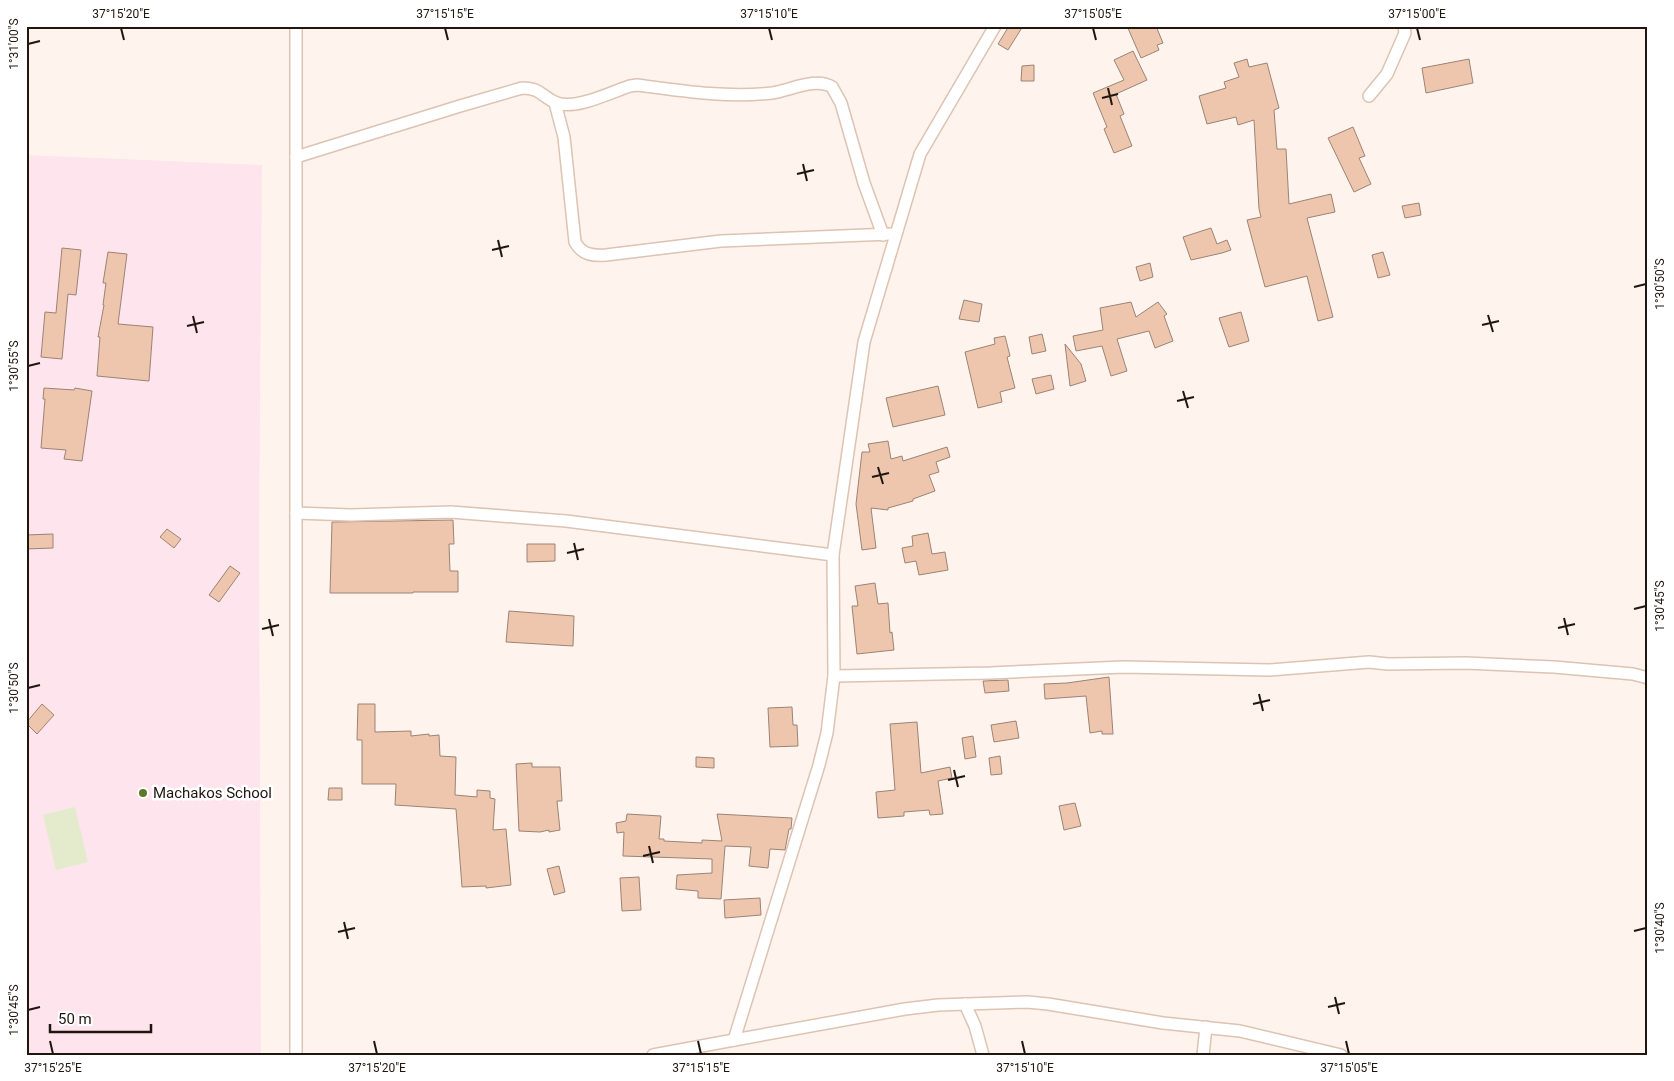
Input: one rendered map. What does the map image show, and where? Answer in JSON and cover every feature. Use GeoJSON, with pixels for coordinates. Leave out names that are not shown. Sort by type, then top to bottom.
{"type":"FeatureCollection","features":[{"type":"Feature","properties":{"kind":"street"},"geometry":{"type":"LineString","coordinates":[[296,26],[296,1055]]}},
{"type":"Feature","properties":{"kind":"street"},"geometry":{"type":"LineString","coordinates":[[734,1040],[819,765],[827,733],[834,676],[833,555],[864,342],[920,154],[995,26]]}},
{"type":"Feature","properties":{"kind":"street"},"geometry":{"type":"LineString","coordinates":[[1369,96],[1387,74],[1405,33],[1404,26]]}},
{"type":"Feature","properties":{"kind":"street"},"geometry":{"type":"LineString","coordinates":[[296,157],[522,88],[538,90],[555,103],[566,106],[637,85],[740,95],[783,91],[815,83],[828,85],[836,92],[841,103],[864,183],[883,235]]}},
{"type":"Feature","properties":{"kind":"street"},"geometry":{"type":"LineString","coordinates":[[555,103],[564,137],[575,242],[586,254],[595,256],[606,255],[721,241],[896,234]]}},
{"type":"Feature","properties":{"kind":"street"},"geometry":{"type":"LineString","coordinates":[[296,513],[351,515],[451,512],[480,514],[566,521],[833,555]]}},
{"type":"Feature","properties":{"kind":"street"},"geometry":{"type":"LineString","coordinates":[[834,676],[991,673],[1123,667],[1269,670],[1369,662],[1388,664],[1466,663],[1554,667],[1633,674],[1648,678]]}},
{"type":"Feature","properties":{"kind":"street"},"geometry":{"type":"LineString","coordinates":[[653,1055],[905,1009],[938,1005],[1019,1002],[1048,1004],[1163,1023],[1240,1031],[1272,1037],[1341,1055]]}},
{"type":"Feature","properties":{"kind":"street"},"geometry":{"type":"LineString","coordinates":[[965,1004],[975,1026],[983,1055]]}},
{"type":"Feature","properties":{"kind":"street"},"geometry":{"type":"LineString","coordinates":[[1203,1055],[1206,1027]]}},
{"type":"Feature","properties":{"kind":"shaded area","name":"Machakos School"},"geometry":{"type":"Polygon","coordinates":[[[26,155],[262,165],[259,532],[261,1055],[26,1055],[26,155]]]}},
{"type":"Feature","properties":{"kind":"green space"},"geometry":{"type":"Polygon","coordinates":[[[75,807],[88,862],[56,870],[43,815],[75,807]]]}},
{"type":"Feature","properties":{"kind":"building"},"geometry":{"type":"Polygon","coordinates":[[[1009,26],[1023,26],[1008,50],[998,44],[1009,26]]]}},
{"type":"Feature","properties":{"kind":"building"},"geometry":{"type":"Polygon","coordinates":[[[1127,26],[1156,26],[1163,43],[1157,45],[1159,50],[1141,58],[1127,26]]]}},
{"type":"Feature","properties":{"kind":"building"},"geometry":{"type":"Polygon","coordinates":[[[1133,51],[1147,80],[1116,94],[1124,114],[1120,116],[1132,146],[1114,153],[1104,129],[1107,127],[1093,93],[1124,80],[1114,60],[1133,51]]]}},
{"type":"Feature","properties":{"kind":"building"},"geometry":{"type":"Polygon","coordinates":[[[1247,59],[1249,67],[1267,63],[1279,108],[1274,110],[1277,149],[1286,149],[1289,204],[1331,194],[1335,212],[1307,218],[1333,317],[1318,321],[1307,276],[1265,287],[1247,220],[1261,217],[1254,120],[1238,125],[1236,117],[1207,124],[1199,96],[1226,88],[1224,82],[1239,77],[1234,63],[1247,59]]]}},
{"type":"Feature","properties":{"kind":"building"},"geometry":{"type":"Polygon","coordinates":[[[1469,59],[1473,83],[1426,93],[1422,68],[1469,59]]]}},
{"type":"Feature","properties":{"kind":"building"},"geometry":{"type":"Polygon","coordinates":[[[1034,65],[1034,81],[1021,81],[1022,66],[1034,65]]]}},
{"type":"Feature","properties":{"kind":"building"},"geometry":{"type":"Polygon","coordinates":[[[1353,127],[1365,156],[1359,158],[1371,184],[1354,192],[1328,138],[1353,127]]]}},
{"type":"Feature","properties":{"kind":"building"},"geometry":{"type":"Polygon","coordinates":[[[1419,203],[1421,215],[1405,218],[1402,206],[1419,203]]]}},
{"type":"Feature","properties":{"kind":"building"},"geometry":{"type":"Polygon","coordinates":[[[1211,228],[1217,244],[1227,240],[1231,250],[1191,260],[1183,237],[1211,228]]]}},
{"type":"Feature","properties":{"kind":"building"},"geometry":{"type":"Polygon","coordinates":[[[62,248],[81,250],[76,295],[68,294],[62,359],[41,357],[45,312],[56,313],[62,248]]]}},
{"type":"Feature","properties":{"kind":"building"},"geometry":{"type":"Polygon","coordinates":[[[108,252],[127,254],[118,324],[153,327],[149,381],[97,376],[100,337],[98,337],[104,305],[106,283],[103,283],[108,252]]]}},
{"type":"Feature","properties":{"kind":"building"},"geometry":{"type":"Polygon","coordinates":[[[1383,252],[1390,275],[1378,278],[1372,255],[1383,252]]]}},
{"type":"Feature","properties":{"kind":"building"},"geometry":{"type":"Polygon","coordinates":[[[1150,263],[1153,277],[1140,281],[1136,267],[1150,263]]]}},
{"type":"Feature","properties":{"kind":"building"},"geometry":{"type":"Polygon","coordinates":[[[964,300],[982,304],[979,322],[959,319],[964,300]]]}},
{"type":"Feature","properties":{"kind":"building"},"geometry":{"type":"Polygon","coordinates":[[[1131,302],[1136,317],[1158,302],[1167,314],[1164,316],[1173,341],[1155,348],[1149,331],[1117,339],[1127,371],[1111,376],[1102,346],[1076,351],[1073,336],[1103,330],[1100,308],[1131,302]]]}},
{"type":"Feature","properties":{"kind":"building"},"geometry":{"type":"Polygon","coordinates":[[[1241,312],[1249,341],[1229,347],[1219,318],[1241,312]]]}},
{"type":"Feature","properties":{"kind":"building"},"geometry":{"type":"Polygon","coordinates":[[[1042,334],[1046,351],[1032,354],[1029,337],[1042,334]]]}},
{"type":"Feature","properties":{"kind":"building"},"geometry":{"type":"Polygon","coordinates":[[[1005,336],[1010,356],[1007,357],[1015,388],[1000,392],[1002,402],[978,408],[965,352],[995,344],[994,338],[1005,336]]]}},
{"type":"Feature","properties":{"kind":"building"},"geometry":{"type":"Polygon","coordinates":[[[1065,344],[1081,364],[1086,381],[1070,386],[1065,344]]]}},
{"type":"Feature","properties":{"kind":"building"},"geometry":{"type":"Polygon","coordinates":[[[1051,375],[1054,389],[1036,394],[1032,379],[1051,375]]]}},
{"type":"Feature","properties":{"kind":"building"},"geometry":{"type":"Polygon","coordinates":[[[938,386],[945,415],[893,427],[886,398],[938,386]]]}},
{"type":"Feature","properties":{"kind":"building"},"geometry":{"type":"Polygon","coordinates":[[[44,388],[74,390],[75,388],[92,391],[82,461],[64,459],[66,450],[41,448],[45,399],[43,399],[44,388]]]}},
{"type":"Feature","properties":{"kind":"building"},"geometry":{"type":"Polygon","coordinates":[[[888,441],[891,459],[902,456],[903,461],[947,447],[950,457],[936,462],[939,472],[929,475],[935,491],[913,499],[913,501],[888,508],[888,510],[871,508],[876,548],[862,550],[856,504],[862,452],[870,452],[868,444],[888,441]]]}},
{"type":"Feature","properties":{"kind":"building"},"geometry":{"type":"Polygon","coordinates":[[[453,520],[454,544],[449,544],[450,571],[458,571],[458,592],[330,593],[332,522],[453,520]]]}},
{"type":"Feature","properties":{"kind":"building"},"geometry":{"type":"Polygon","coordinates":[[[167,529],[181,539],[174,548],[160,537],[167,529]]]}},
{"type":"Feature","properties":{"kind":"building"},"geometry":{"type":"Polygon","coordinates":[[[928,533],[932,554],[945,552],[948,570],[919,575],[916,561],[905,563],[902,548],[913,546],[912,536],[928,533]]]}},
{"type":"Feature","properties":{"kind":"building"},"geometry":{"type":"Polygon","coordinates":[[[53,534],[53,548],[26,549],[26,535],[53,534]]]}},
{"type":"Feature","properties":{"kind":"building"},"geometry":{"type":"Polygon","coordinates":[[[527,544],[555,544],[555,561],[527,562],[527,544]]]}},
{"type":"Feature","properties":{"kind":"building"},"geometry":{"type":"Polygon","coordinates":[[[230,566],[240,573],[219,602],[209,595],[230,566]]]}},
{"type":"Feature","properties":{"kind":"building"},"geometry":{"type":"Polygon","coordinates":[[[875,583],[878,604],[888,603],[890,633],[892,632],[894,650],[857,654],[852,606],[858,606],[855,586],[875,583]]]}},
{"type":"Feature","properties":{"kind":"building"},"geometry":{"type":"Polygon","coordinates":[[[509,611],[574,616],[573,646],[506,642],[509,611]]]}},
{"type":"Feature","properties":{"kind":"building"},"geometry":{"type":"Polygon","coordinates":[[[1109,677],[1113,734],[1102,734],[1102,731],[1090,733],[1086,696],[1045,699],[1044,684],[1109,677]]]}},
{"type":"Feature","properties":{"kind":"building"},"geometry":{"type":"Polygon","coordinates":[[[1008,680],[1009,691],[985,693],[983,681],[1008,680]]]}},
{"type":"Feature","properties":{"kind":"building"},"geometry":{"type":"Polygon","coordinates":[[[42,704],[54,715],[37,734],[26,723],[42,704]]]}},
{"type":"Feature","properties":{"kind":"building"},"geometry":{"type":"Polygon","coordinates":[[[358,704],[375,704],[375,732],[411,731],[411,736],[439,735],[440,756],[456,757],[455,795],[477,797],[477,790],[490,791],[490,798],[495,799],[493,830],[506,829],[511,885],[486,888],[486,886],[462,887],[456,809],[395,805],[396,784],[362,784],[362,740],[357,740],[358,704]]]}},
{"type":"Feature","properties":{"kind":"building"},"geometry":{"type":"Polygon","coordinates":[[[792,707],[793,725],[797,725],[798,746],[770,747],[768,708],[792,707]]]}},
{"type":"Feature","properties":{"kind":"building"},"geometry":{"type":"Polygon","coordinates":[[[1016,721],[1019,738],[994,742],[991,725],[1016,721]]]}},
{"type":"Feature","properties":{"kind":"building"},"geometry":{"type":"Polygon","coordinates":[[[917,722],[921,773],[950,767],[952,778],[938,781],[943,814],[930,815],[929,810],[904,812],[904,816],[878,818],[876,792],[895,790],[890,724],[917,722]]]}},
{"type":"Feature","properties":{"kind":"building"},"geometry":{"type":"Polygon","coordinates":[[[973,736],[976,757],[965,759],[962,738],[973,736]]]}},
{"type":"Feature","properties":{"kind":"building"},"geometry":{"type":"Polygon","coordinates":[[[1000,756],[1002,774],[991,775],[989,758],[1000,756]]]}},
{"type":"Feature","properties":{"kind":"building"},"geometry":{"type":"Polygon","coordinates":[[[696,757],[714,758],[714,768],[696,767],[696,757]]]}},
{"type":"Feature","properties":{"kind":"building"},"geometry":{"type":"Polygon","coordinates":[[[532,763],[532,767],[560,767],[562,801],[557,801],[560,830],[549,832],[549,830],[540,832],[519,831],[516,764],[532,763]]]}},
{"type":"Feature","properties":{"kind":"building"},"geometry":{"type":"Polygon","coordinates":[[[329,788],[342,788],[342,800],[328,800],[329,788]]]}},
{"type":"Feature","properties":{"kind":"building"},"geometry":{"type":"Polygon","coordinates":[[[1075,803],[1081,826],[1064,830],[1059,806],[1075,803]]]}},
{"type":"Feature","properties":{"kind":"building"},"geometry":{"type":"Polygon","coordinates":[[[627,814],[661,816],[659,839],[664,839],[664,841],[702,843],[702,840],[722,841],[717,814],[792,818],[785,850],[770,849],[768,868],[749,866],[751,847],[725,846],[721,899],[698,898],[698,891],[676,889],[677,875],[712,873],[712,859],[623,856],[624,832],[617,833],[616,823],[626,821],[627,814]]]}},
{"type":"Feature","properties":{"kind":"building"},"geometry":{"type":"Polygon","coordinates":[[[559,866],[565,892],[554,895],[547,869],[559,866]]]}},
{"type":"Feature","properties":{"kind":"building"},"geometry":{"type":"Polygon","coordinates":[[[639,877],[641,910],[622,911],[620,878],[639,877]]]}},
{"type":"Feature","properties":{"kind":"building"},"geometry":{"type":"Polygon","coordinates":[[[760,898],[761,915],[725,918],[724,900],[760,898]]]}},
{"type":"Feature","properties":{"kind":"place","name":"Machakos School"},"geometry":{"type":"Point","coordinates":[143,793]}}]}
